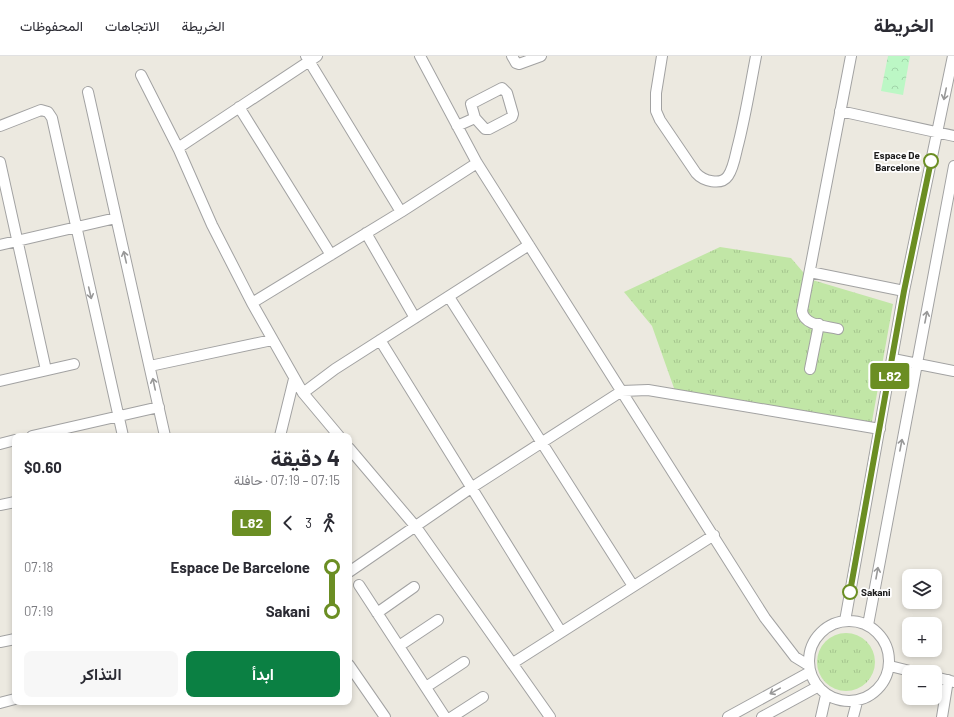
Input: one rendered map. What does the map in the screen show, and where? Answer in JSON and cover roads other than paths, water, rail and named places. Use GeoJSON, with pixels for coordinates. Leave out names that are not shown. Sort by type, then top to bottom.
{"type":"FeatureCollection","features":[{"type":"Feature","properties":{"kind":"street"},"geometry":{"type":"LineString","coordinates":[[420,56],[477,163],[776,634],[795,657],[809,668]]}},
{"type":"Feature","properties":{"kind":"street"},"geometry":{"type":"LineString","coordinates":[[512,56],[516,63],[519,64],[541,56]]}},
{"type":"Feature","properties":{"kind":"street"},"geometry":{"type":"LineString","coordinates":[[662,56],[656,93],[658,115],[696,173],[707,181],[721,180],[730,174],[740,139],[756,56]]}},
{"type":"Feature","properties":{"kind":"street"},"geometry":{"type":"LineString","coordinates":[[838,328],[807,321],[802,314],[851,56]]}},
{"type":"Feature","properties":{"kind":"street"},"geometry":{"type":"LineString","coordinates":[[845,621],[904,291],[953,56]]}},
{"type":"Feature","properties":{"kind":"street"},"geometry":{"type":"LineString","coordinates":[[179,150],[181,146],[311,58],[401,212]]}},
{"type":"Feature","properties":{"kind":"street"},"geometry":{"type":"LineString","coordinates":[[141,75],[179,150],[212,225],[252,304],[303,393],[336,433]]}},
{"type":"Feature","properties":{"kind":"street"},"geometry":{"type":"LineString","coordinates":[[502,88],[506,90],[514,111],[512,117],[489,129],[483,128],[475,118],[471,106],[473,102],[502,88]]}},
{"type":"Feature","properties":{"kind":"street"},"geometry":{"type":"LineString","coordinates":[[88,92],[165,433]]}},
{"type":"Feature","properties":{"kind":"street"},"geometry":{"type":"LineString","coordinates":[[239,107],[331,255]]}},
{"type":"Feature","properties":{"kind":"street"},"geometry":{"type":"LineString","coordinates":[[0,126],[37,110],[44,110],[50,115],[122,433]]}},
{"type":"Feature","properties":{"kind":"street"},"geometry":{"type":"LineString","coordinates":[[840,111],[954,136]]}},
{"type":"Feature","properties":{"kind":"street"},"geometry":{"type":"LineString","coordinates":[[457,126],[475,118]]}},
{"type":"Feature","properties":{"kind":"street"},"geometry":{"type":"LineString","coordinates":[[0,162],[46,370]]}},
{"type":"Feature","properties":{"kind":"street"},"geometry":{"type":"LineString","coordinates":[[252,304],[477,163]]}},
{"type":"Feature","properties":{"kind":"street"},"geometry":{"type":"LineString","coordinates":[[868,625],[954,166]]}},
{"type":"Feature","properties":{"kind":"street"},"geometry":{"type":"LineString","coordinates":[[0,244],[116,218]]}},
{"type":"Feature","properties":{"kind":"street"},"geometry":{"type":"LineString","coordinates":[[943,226],[954,228]]}},
{"type":"Feature","properties":{"kind":"street"},"geometry":{"type":"LineString","coordinates":[[366,233],[415,318]]}},
{"type":"Feature","properties":{"kind":"street"},"geometry":{"type":"LineString","coordinates":[[303,393],[335,369],[450,297],[529,245]]}},
{"type":"Feature","properties":{"kind":"street"},"geometry":{"type":"LineString","coordinates":[[810,272],[904,291]]}},
{"type":"Feature","properties":{"kind":"street"},"geometry":{"type":"LineString","coordinates":[[450,297],[633,586]]}},
{"type":"Feature","properties":{"kind":"street"},"geometry":{"type":"LineString","coordinates":[[810,369],[819,324]]}},
{"type":"Feature","properties":{"kind":"street"},"geometry":{"type":"LineString","coordinates":[[150,366],[272,340]]}},
{"type":"Feature","properties":{"kind":"street"},"geometry":{"type":"LineString","coordinates":[[380,340],[561,632]]}},
{"type":"Feature","properties":{"kind":"street"},"geometry":{"type":"LineString","coordinates":[[893,359],[954,371]]}},
{"type":"Feature","properties":{"kind":"street"},"geometry":{"type":"LineString","coordinates":[[0,381],[74,364]]}},
{"type":"Feature","properties":{"kind":"street"},"geometry":{"type":"LineString","coordinates":[[281,433],[294,379]]}},
{"type":"Feature","properties":{"kind":"street"},"geometry":{"type":"LineString","coordinates":[[352,570],[471,488],[622,391],[648,390],[880,429]]}},
{"type":"Feature","properties":{"kind":"street"},"geometry":{"type":"LineString","coordinates":[[45,433],[159,407]]}},
{"type":"Feature","properties":{"kind":"street"},"geometry":{"type":"LineString","coordinates":[[0,444],[12,441]]}},
{"type":"Feature","properties":{"kind":"street"},"geometry":{"type":"LineString","coordinates":[[352,452],[416,527],[513,662],[550,717]]}},
{"type":"Feature","properties":{"kind":"street"},"geometry":{"type":"LineString","coordinates":[[0,505],[12,505]]}},
{"type":"Feature","properties":{"kind":"street"},"geometry":{"type":"LineString","coordinates":[[513,662],[714,535]]}},
{"type":"Feature","properties":{"kind":"street"},"geometry":{"type":"LineString","coordinates":[[359,585],[445,717]]}},
{"type":"Feature","properties":{"kind":"street"},"geometry":{"type":"LineString","coordinates":[[377,613],[414,588]]}},
{"type":"Feature","properties":{"kind":"street"},"geometry":{"type":"LineString","coordinates":[[399,646],[438,620]]}},
{"type":"Feature","properties":{"kind":"street"},"geometry":{"type":"LineString","coordinates":[[845,621],[857,621],[868,625],[881,635],[888,650],[890,666],[886,678],[879,689],[869,697],[857,702],[841,701],[826,695],[817,687],[809,668],[810,649],[818,635],[830,625],[845,621]]}},
{"type":"Feature","properties":{"kind":"street"},"geometry":{"type":"LineString","coordinates":[[0,642],[12,640]]}},
{"type":"Feature","properties":{"kind":"street"},"geometry":{"type":"LineString","coordinates":[[426,687],[464,662]]}},
{"type":"Feature","properties":{"kind":"street"},"geometry":{"type":"LineString","coordinates":[[890,666],[902,669]]}},
{"type":"Feature","properties":{"kind":"street"},"geometry":{"type":"LineString","coordinates":[[728,717],[809,668]]}},
{"type":"Feature","properties":{"kind":"street"},"geometry":{"type":"LineString","coordinates":[[352,669],[385,717]]}},
{"type":"Feature","properties":{"kind":"street"},"geometry":{"type":"LineString","coordinates":[[942,717],[951,681]]}},
{"type":"Feature","properties":{"kind":"street"},"geometry":{"type":"LineString","coordinates":[[762,717],[817,687]]}},
{"type":"Feature","properties":{"kind":"street"},"geometry":{"type":"LineString","coordinates":[[821,717],[826,695]]}},
{"type":"Feature","properties":{"kind":"street"},"geometry":{"type":"LineString","coordinates":[[452,717],[483,697]]}},
{"type":"Feature","properties":{"kind":"street"},"geometry":{"type":"LineString","coordinates":[[0,703],[12,700]]}},
{"type":"Feature","properties":{"kind":"street"},"geometry":{"type":"LineString","coordinates":[[853,717],[857,702]]}},
{"type":"Feature","properties":{"kind":"place","name":"Espace De Barcelone"},"geometry":{"type":"Point","coordinates":[931,161]}},
{"type":"Feature","properties":{"kind":"place","name":"Sakani"},"geometry":{"type":"Point","coordinates":[850,592]}}]}
